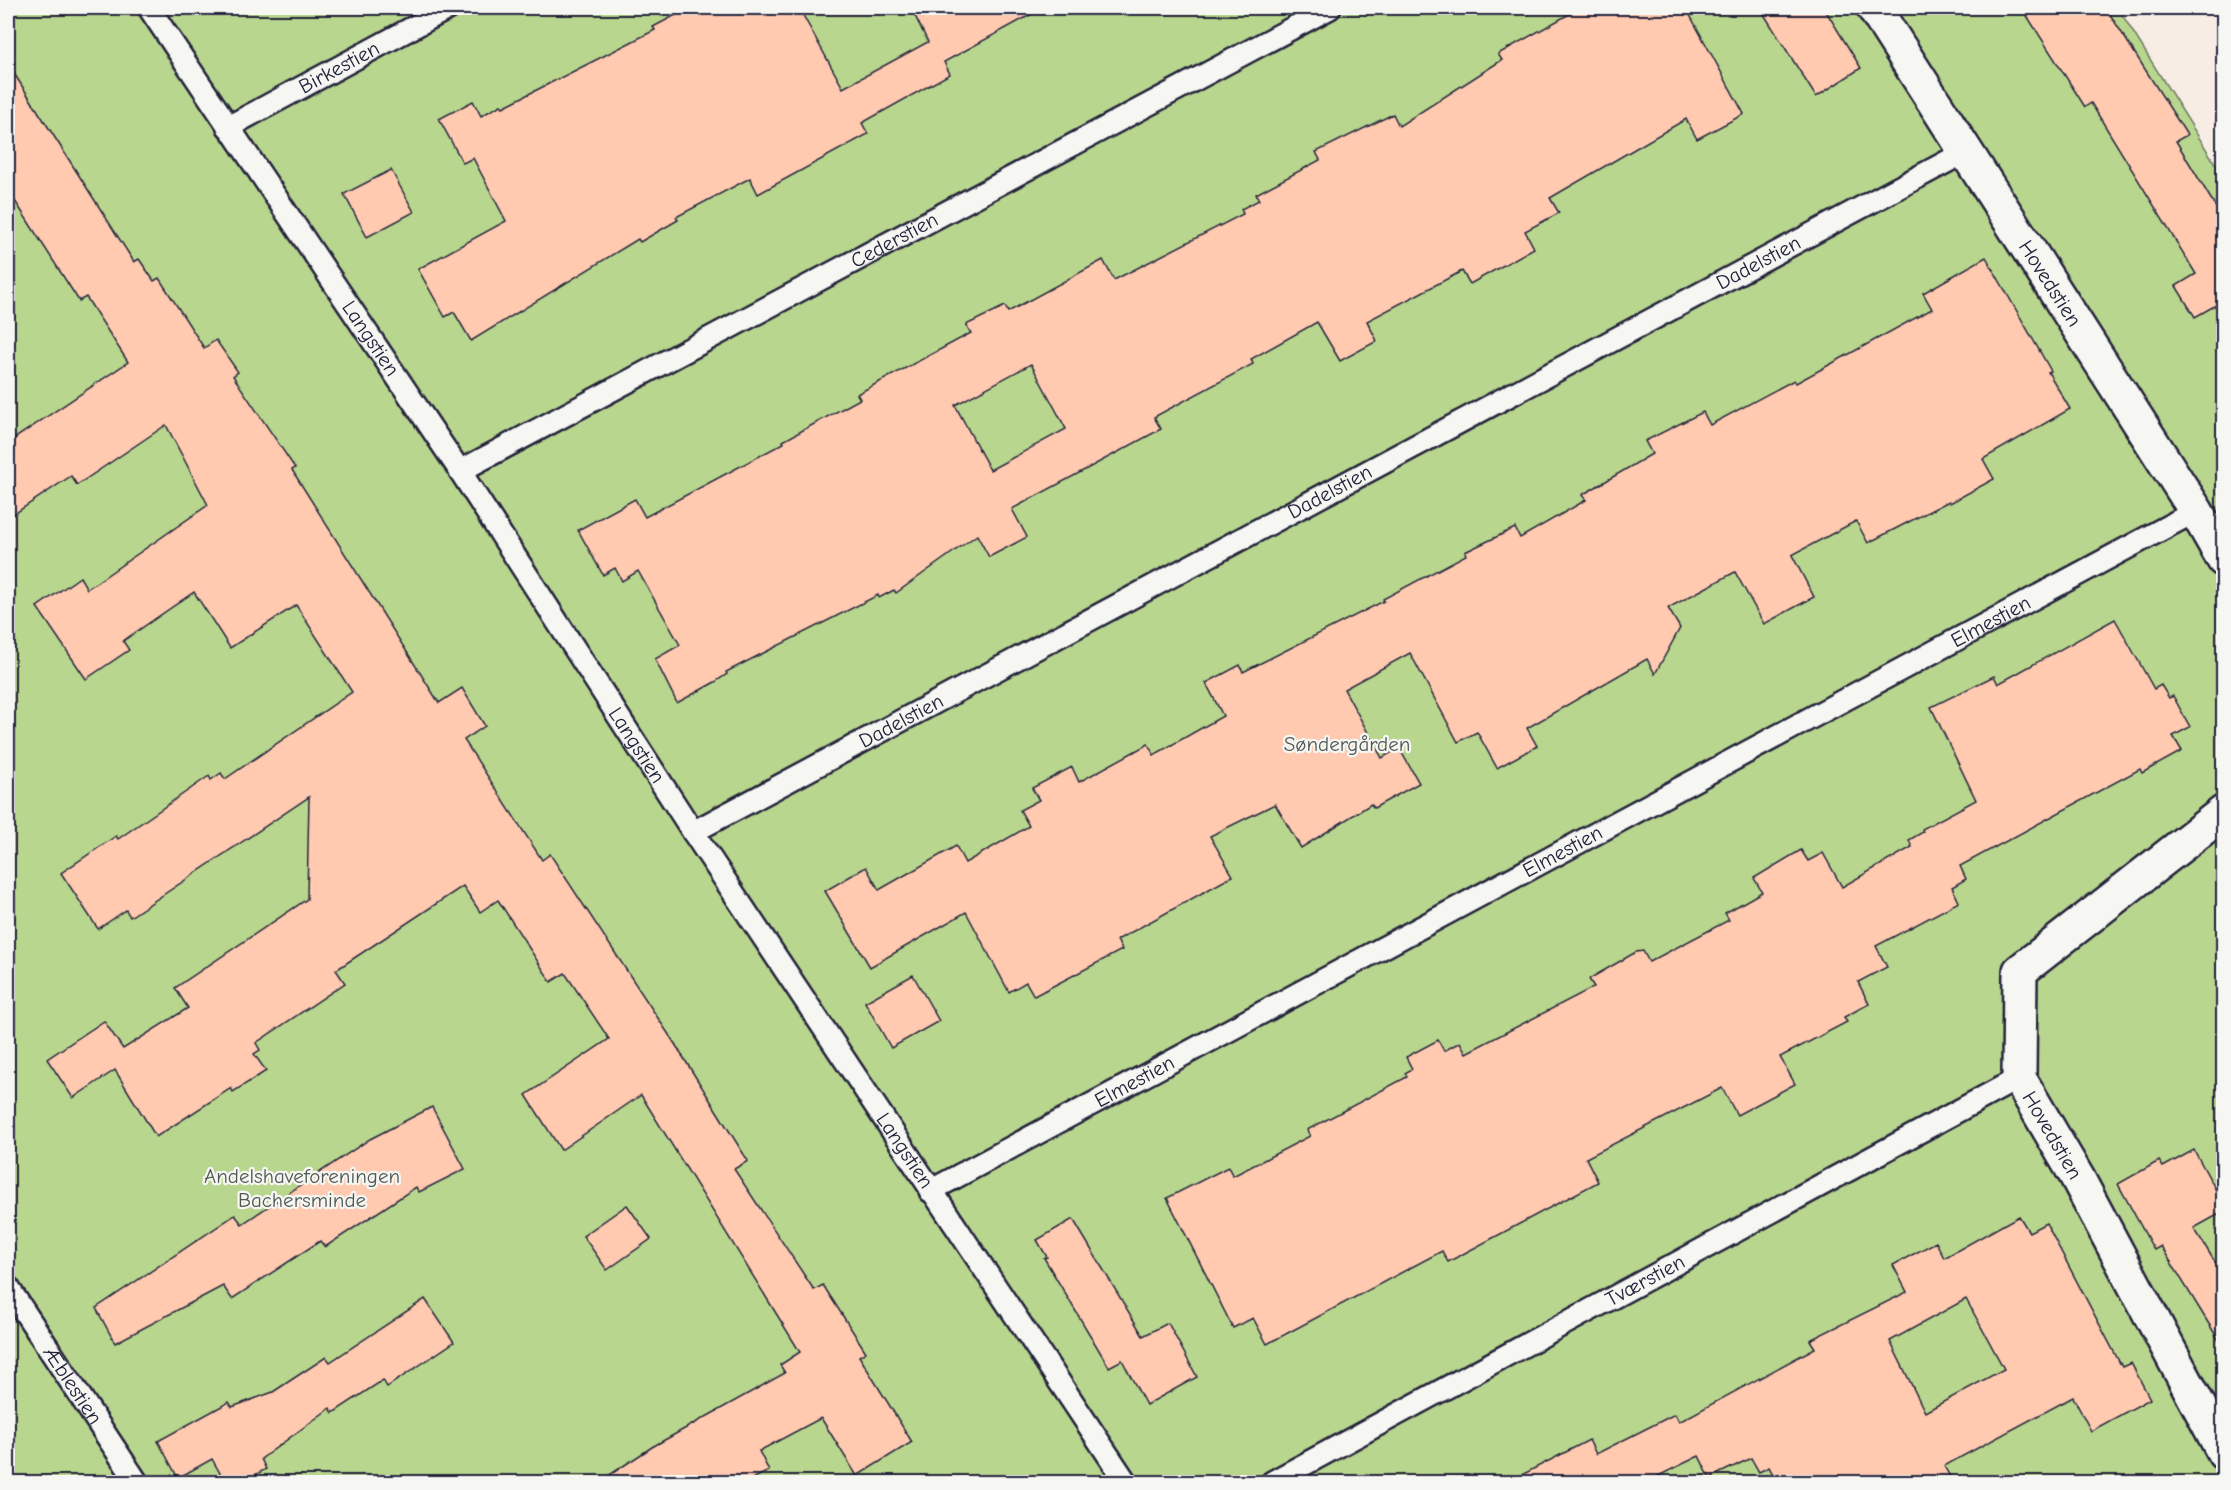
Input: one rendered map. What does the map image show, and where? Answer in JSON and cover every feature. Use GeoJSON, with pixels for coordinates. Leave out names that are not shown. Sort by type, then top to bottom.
{"type":"FeatureCollection","features":[{"type":"Feature","properties":{"kind":"street","name":"Hovedstien"},"geometry":{"type":"LineString","coordinates":[[1874,8],[2196,511],[2223,560]]}},
{"type":"Feature","properties":{"kind":"street","name":"Hovedstien"},"geometry":{"type":"LineString","coordinates":[[2223,812],[2020,970],[2019,1078],[2077,1177],[2223,1453]]}},
{"type":"Feature","properties":{"kind":"lane","name":"Langstien"},"geometry":{"type":"LineString","coordinates":[[149,8],[460,471],[693,832],[1126,1482]]}},
{"type":"Feature","properties":{"kind":"lane","name":"Birkestien"},"geometry":{"type":"LineString","coordinates":[[228,127],[449,8]]}},
{"type":"Feature","properties":{"kind":"lane","name":"Cederstien"},"geometry":{"type":"LineString","coordinates":[[460,471],[1330,8]]}},
{"type":"Feature","properties":{"kind":"lane","name":"Dadelstien"},"geometry":{"type":"LineString","coordinates":[[693,832],[1965,152]]}},
{"type":"Feature","properties":{"kind":"lane","name":"Elmestien"},"geometry":{"type":"LineString","coordinates":[[930,1191],[2196,511]]}},
{"type":"Feature","properties":{"kind":"lane","name":"Tværstien"},"geometry":{"type":"LineString","coordinates":[[1272,1482],[2019,1078]]}},
{"type":"Feature","properties":{"kind":"lane","name":"Æblestien"},"geometry":{"type":"LineString","coordinates":[[8,1287],[137,1482]]}},
{"type":"Feature","properties":{"kind":"green space","name":"Søndergården"},"geometry":{"type":"Polygon","coordinates":[[[8,8],[2118,8],[2223,176],[2223,1482],[8,1482],[8,8]]]}},
{"type":"Feature","properties":{"kind":"building"},"geometry":{"type":"Polygon","coordinates":[[[689,8],[799,8],[843,88],[928,42],[911,8],[1043,8],[944,62],[950,74],[862,123],[868,134],[758,194],[750,178],[676,217],[678,220],[640,242],[638,239],[471,341],[454,312],[445,317],[418,269],[506,221],[473,158],[463,163],[439,119],[473,101],[481,116],[501,105],[503,107],[655,30],[653,27],[689,8]]]}},
{"type":"Feature","properties":{"kind":"building"},"geometry":{"type":"Polygon","coordinates":[[[1580,8],[1686,8],[1744,114],[1697,139],[1686,119],[1550,198],[1559,213],[1525,231],[1534,248],[1470,284],[1462,271],[1367,321],[1377,341],[1340,361],[1317,322],[1251,359],[1253,364],[1154,417],[1161,429],[1012,509],[1027,537],[989,557],[977,535],[896,593],[894,590],[879,598],[878,595],[726,672],[727,674],[715,682],[677,703],[655,659],[680,645],[638,571],[622,581],[615,568],[603,575],[578,530],[635,499],[645,517],[784,443],[783,441],[860,399],[857,394],[971,333],[966,325],[1005,306],[1008,312],[1103,260],[1114,280],[1243,214],[1241,209],[1259,200],[1256,194],[1320,160],[1316,152],[1393,114],[1399,126],[1502,60],[1498,54],[1580,8]],[[1031,364],[955,405],[990,470],[1066,429],[1031,364]]]}},
{"type":"Feature","properties":{"kind":"building"},"geometry":{"type":"Polygon","coordinates":[[[1760,8],[1824,8],[1861,68],[1816,97],[1760,8]]]}},
{"type":"Feature","properties":{"kind":"building"},"geometry":{"type":"Polygon","coordinates":[[[2022,8],[2106,8],[2187,135],[2176,141],[2223,219],[2223,317],[2216,305],[2195,317],[2176,286],[2196,274],[2091,103],[2085,107],[2022,8]]]}},
{"type":"Feature","properties":{"kind":"building"},"geometry":{"type":"Polygon","coordinates":[[[8,64],[134,262],[139,259],[154,281],[159,278],[204,348],[216,340],[238,372],[233,376],[295,468],[292,470],[439,703],[462,688],[485,726],[464,740],[542,860],[550,854],[675,1044],[748,1161],[734,1169],[814,1290],[823,1285],[866,1352],[859,1356],[912,1442],[857,1476],[821,1418],[759,1451],[769,1471],[746,1482],[599,1482],[652,1447],[785,1373],[780,1365],[800,1352],[641,1095],[561,1150],[526,1095],[609,1039],[565,973],[551,982],[498,900],[480,912],[463,886],[336,970],[345,983],[256,1043],[260,1050],[254,1054],[266,1071],[233,1092],[231,1088],[156,1137],[115,1070],[73,1098],[47,1059],[104,1021],[123,1049],[188,1008],[175,988],[307,899],[309,797],[130,917],[126,910],[98,929],[61,873],[116,836],[118,839],[209,776],[211,780],[221,773],[225,779],[352,692],[296,605],[230,648],[194,592],[123,641],[129,650],[86,679],[37,607],[80,577],[87,589],[208,505],[166,425],[77,485],[71,476],[8,518],[8,443],[128,362],[86,297],[79,301],[8,190],[8,64]]]}},
{"type":"Feature","properties":{"kind":"building"},"geometry":{"type":"Polygon","coordinates":[[[391,170],[414,212],[367,237],[344,194],[391,170]]]}},
{"type":"Feature","properties":{"kind":"building"},"geometry":{"type":"Polygon","coordinates":[[[1986,257],[2070,409],[1983,459],[1994,479],[1950,503],[1949,501],[1868,543],[1856,521],[1792,555],[1814,597],[1764,624],[1735,572],[1668,608],[1680,628],[1655,674],[1647,659],[1527,728],[1537,746],[1497,768],[1477,732],[1458,742],[1410,653],[1344,689],[1382,758],[1399,748],[1419,783],[1374,808],[1371,804],[1301,848],[1275,804],[1210,836],[1233,876],[1117,940],[1122,950],[1034,996],[1026,982],[1009,992],[966,912],[870,967],[825,891],[866,867],[879,890],[956,846],[965,863],[1029,826],[1020,810],[1039,800],[1032,788],[1072,767],[1079,782],[1148,744],[1154,755],[1223,716],[1206,683],[1240,665],[1243,672],[1384,601],[1383,599],[1466,555],[1465,552],[1515,528],[1520,538],[1586,500],[1582,495],[1652,454],[1645,441],[1703,412],[1710,425],[1794,380],[1796,383],[1932,309],[1923,293],[1986,257]]]}},
{"type":"Feature","properties":{"kind":"building"},"geometry":{"type":"Polygon","coordinates":[[[2115,619],[2154,689],[2161,685],[2169,698],[2173,696],[2190,727],[2173,736],[2182,751],[2142,773],[2140,769],[1960,866],[1966,879],[1952,887],[1959,902],[1876,946],[1887,967],[1858,982],[1869,1004],[1844,1017],[1847,1022],[1780,1057],[1795,1084],[1737,1115],[1722,1088],[1586,1158],[1598,1182],[1448,1262],[1442,1251],[1267,1344],[1253,1318],[1233,1328],[1167,1198],[1228,1167],[1233,1176],[1310,1136],[1307,1130],[1407,1077],[1405,1073],[1412,1069],[1406,1057],[1438,1040],[1444,1051],[1460,1042],[1466,1053],[1594,987],[1589,979],[1636,952],[1643,951],[1649,962],[1729,920],[1725,913],[1762,892],[1754,878],[1801,850],[1808,861],[1823,853],[1842,887],[1912,847],[1909,840],[1923,832],[1922,829],[1976,800],[1931,707],[1994,676],[1998,684],[2115,619]]]}},
{"type":"Feature","properties":{"kind":"building"},"geometry":{"type":"Polygon","coordinates":[[[913,975],[939,1021],[891,1048],[865,1002],[913,975]]]}},
{"type":"Feature","properties":{"kind":"building"},"geometry":{"type":"Polygon","coordinates":[[[432,1107],[465,1169],[419,1192],[416,1187],[325,1247],[320,1241],[232,1299],[223,1286],[115,1343],[96,1308],[235,1215],[242,1224],[370,1139],[432,1107]]]}},
{"type":"Feature","properties":{"kind":"building"},"geometry":{"type":"Polygon","coordinates":[[[2194,1150],[2223,1203],[2223,1212],[2194,1228],[2223,1275],[2223,1347],[2161,1246],[2154,1250],[2118,1184],[2159,1161],[2163,1167],[2194,1150]]]}},
{"type":"Feature","properties":{"kind":"building"},"geometry":{"type":"Polygon","coordinates":[[[627,1205],[651,1239],[607,1270],[583,1236],[627,1205]]]}},
{"type":"Feature","properties":{"kind":"building"},"geometry":{"type":"Polygon","coordinates":[[[2019,1216],[2029,1232],[2046,1223],[2122,1367],[2131,1363],[2150,1399],[2091,1431],[2073,1397],[1944,1466],[1953,1482],[1777,1482],[1769,1467],[1759,1472],[1751,1458],[1710,1478],[1699,1456],[1646,1482],[1508,1482],[1589,1440],[1596,1454],[1675,1414],[1679,1422],[1815,1348],[1810,1340],[1907,1292],[1893,1265],[1936,1242],[1944,1258],[2019,1216]],[[1966,1299],[1890,1341],[1925,1412],[2004,1369],[1966,1299]]]}},
{"type":"Feature","properties":{"kind":"building"},"geometry":{"type":"Polygon","coordinates":[[[1073,1219],[1143,1336],[1168,1323],[1197,1377],[1146,1405],[1122,1360],[1109,1367],[1044,1258],[1047,1257],[1037,1240],[1073,1219]]]}},
{"type":"Feature","properties":{"kind":"building"},"geometry":{"type":"Polygon","coordinates":[[[425,1299],[454,1342],[387,1387],[383,1380],[333,1413],[330,1408],[261,1459],[266,1469],[242,1482],[225,1482],[212,1459],[178,1478],[158,1441],[229,1402],[232,1407],[273,1392],[326,1357],[330,1362],[425,1299]]]}},
{"type":"Feature","properties":{"kind":"park label","name":"Andelshaveforeningen Bachersminde"},"geometry":{"type":"Point","coordinates":[302,1188]}}]}
